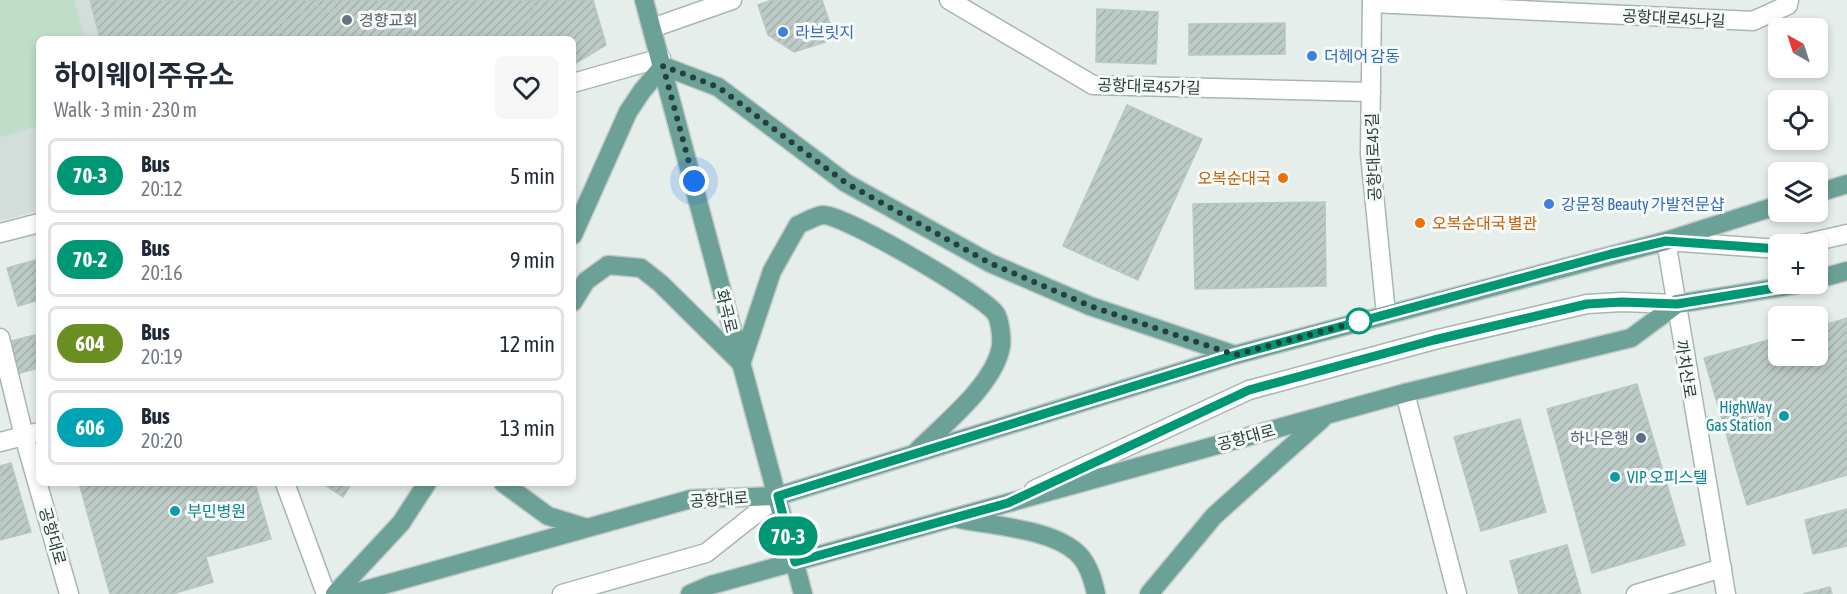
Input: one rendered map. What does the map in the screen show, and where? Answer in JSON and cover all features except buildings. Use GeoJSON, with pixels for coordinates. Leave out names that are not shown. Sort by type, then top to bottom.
{"type":"FeatureCollection","features":[{"type":"Feature","properties":{"kind":"main road","name":"화곡로"},"geometry":{"type":"LineString","coordinates":[[644,0],[803,594]]}},
{"type":"Feature","properties":{"kind":"main road"},"geometry":{"type":"LineString","coordinates":[[576,227],[628,112],[662,62],[718,87],[846,183],[990,263],[1090,306],[1235,355]]}},
{"type":"Feature","properties":{"kind":"main road"},"geometry":{"type":"LineString","coordinates":[[1828,190],[1847,184]]}},
{"type":"Feature","properties":{"kind":"main road","name":"공항대로"},"geometry":{"type":"LineString","coordinates":[[351,594],[584,527],[691,499],[778,496],[1235,355],[1666,241],[1768,209]]}},
{"type":"Feature","properties":{"kind":"main road"},"geometry":{"type":"LineString","coordinates":[[576,297],[586,281],[608,265],[641,268],[660,283],[741,364],[772,270],[798,225],[825,215],[861,228],[975,296],[996,315],[1001,344],[995,366],[976,392],[916,452]]}},
{"type":"Feature","properties":{"kind":"main road"},"geometry":{"type":"LineString","coordinates":[[1828,276],[1847,271]]}},
{"type":"Feature","properties":{"kind":"main road","name":"공항대로"},"geometry":{"type":"LineString","coordinates":[[690,594],[711,585],[1405,393],[1630,338],[1677,304],[1768,289]]}},
{"type":"Feature","properties":{"kind":"main road"},"geometry":{"type":"LineString","coordinates":[[1149,594],[1214,516],[1327,415]]}},
{"type":"Feature","properties":{"kind":"main road"},"geometry":{"type":"LineString","coordinates":[[335,594],[401,523],[425,486]]}},
{"type":"Feature","properties":{"kind":"main road"},"geometry":{"type":"LineString","coordinates":[[506,486],[548,516],[584,527]]}},
{"type":"Feature","properties":{"kind":"main road"},"geometry":{"type":"LineString","coordinates":[[954,518],[1054,537],[1077,553],[1090,570],[1096,594]]}},
{"type":"Feature","properties":{"kind":"street"},"geometry":{"type":"LineString","coordinates":[[652,28],[732,0]]}},
{"type":"Feature","properties":{"kind":"street","name":"공항대로45가길"},"geometry":{"type":"LineString","coordinates":[[949,0],[1092,85],[1371,92]]}},
{"type":"Feature","properties":{"kind":"street","name":"공항대로45나길"},"geometry":{"type":"LineString","coordinates":[[1372,2],[1753,21],[1788,5],[1789,0]]}},
{"type":"Feature","properties":{"kind":"street","name":"공항대로45길"},"geometry":{"type":"LineString","coordinates":[[1372,2],[1370,154],[1386,314]]}},
{"type":"Feature","properties":{"kind":"street"},"geometry":{"type":"LineString","coordinates":[[576,82],[662,62]]}},
{"type":"Feature","properties":{"kind":"street"},"geometry":{"type":"LineString","coordinates":[[0,233],[36,224]]}},
{"type":"Feature","properties":{"kind":"street"},"geometry":{"type":"LineString","coordinates":[[1828,238],[1847,234]]}},
{"type":"Feature","properties":{"kind":"street"},"geometry":{"type":"LineString","coordinates":[[1666,241],[1768,248]]}},
{"type":"Feature","properties":{"kind":"street","name":"까치산로"},"geometry":{"type":"LineString","coordinates":[[1666,241],[1726,594]]}},
{"type":"Feature","properties":{"kind":"street"},"geometry":{"type":"LineString","coordinates":[[1008,503],[1249,390],[1434,340],[1587,304],[1622,302],[1677,304]]}},
{"type":"Feature","properties":{"kind":"street","name":"공항대로"},"geometry":{"type":"LineString","coordinates":[[0,338],[36,451]]}},
{"type":"Feature","properties":{"kind":"street"},"geometry":{"type":"LineString","coordinates":[[1405,393],[1457,594]]}},
{"type":"Feature","properties":{"kind":"street"},"geometry":{"type":"LineString","coordinates":[[0,442],[32,434]]}},
{"type":"Feature","properties":{"kind":"street","name":"공항대로"},"geometry":{"type":"LineString","coordinates":[[44,486],[69,594]]}},
{"type":"Feature","properties":{"kind":"street"},"geometry":{"type":"LineString","coordinates":[[286,486],[326,594]]}},
{"type":"Feature","properties":{"kind":"street"},"geometry":{"type":"LineString","coordinates":[[562,594],[706,553],[778,496]]}},
{"type":"Feature","properties":{"kind":"street"},"geometry":{"type":"LineString","coordinates":[[1636,594],[1722,568]]}},
{"type":"Feature","properties":{"kind":"shaded area"},"geometry":{"type":"Polygon","coordinates":[[[0,0],[90,0],[99,36],[36,36],[36,212],[0,221],[0,0]]]}},
{"type":"Feature","properties":{"kind":"green space"},"geometry":{"type":"Polygon","coordinates":[[[0,0],[74,0],[84,36],[36,36],[36,127],[0,137],[0,0]]]}},
{"type":"Feature","properties":{"kind":"bus line","name":"70-3"},"geometry":{"type":"LineString","coordinates":[[1768,248],[1666,241],[1611,254],[1235,355],[778,496],[795,562],[1008,503],[1249,390],[1434,340],[1587,304],[1622,302],[1677,304],[1768,290]]}},
{"type":"Feature","properties":{"kind":"place","name":"경향교회"},"geometry":{"type":"Point","coordinates":[347,20]}},
{"type":"Feature","properties":{"kind":"place","name":"라브릿지"},"geometry":{"type":"Point","coordinates":[783,32]}},
{"type":"Feature","properties":{"kind":"place","name":"더헤어 감동"},"geometry":{"type":"Point","coordinates":[1312,56]}},
{"type":"Feature","properties":{"kind":"place","name":"오복순대국"},"geometry":{"type":"Point","coordinates":[1283,178]}},
{"type":"Feature","properties":{"kind":"place","name":"강문정 Beauty 가발전문샵"},"geometry":{"type":"Point","coordinates":[1549,204]}},
{"type":"Feature","properties":{"kind":"place","name":"오복순대국 별관"},"geometry":{"type":"Point","coordinates":[1420,223]}},
{"type":"Feature","properties":{"kind":"place","name":"HighWay Gas Station"},"geometry":{"type":"Point","coordinates":[1784,416]}},
{"type":"Feature","properties":{"kind":"place","name":"하나은행"},"geometry":{"type":"Point","coordinates":[1641,438]}},
{"type":"Feature","properties":{"kind":"place","name":"VIP 오피스텔"},"geometry":{"type":"Point","coordinates":[1615,477]}},
{"type":"Feature","properties":{"kind":"place","name":"부민병원"},"geometry":{"type":"Point","coordinates":[175,511]}},
{"type":"Feature","properties":{"kind":"route"},"geometry":{"type":"LineString","coordinates":[[694,181],[663,66],[718,87],[846,183],[990,263],[1090,306],[1235,355],[1364,320],[1359,321]]}}]}
